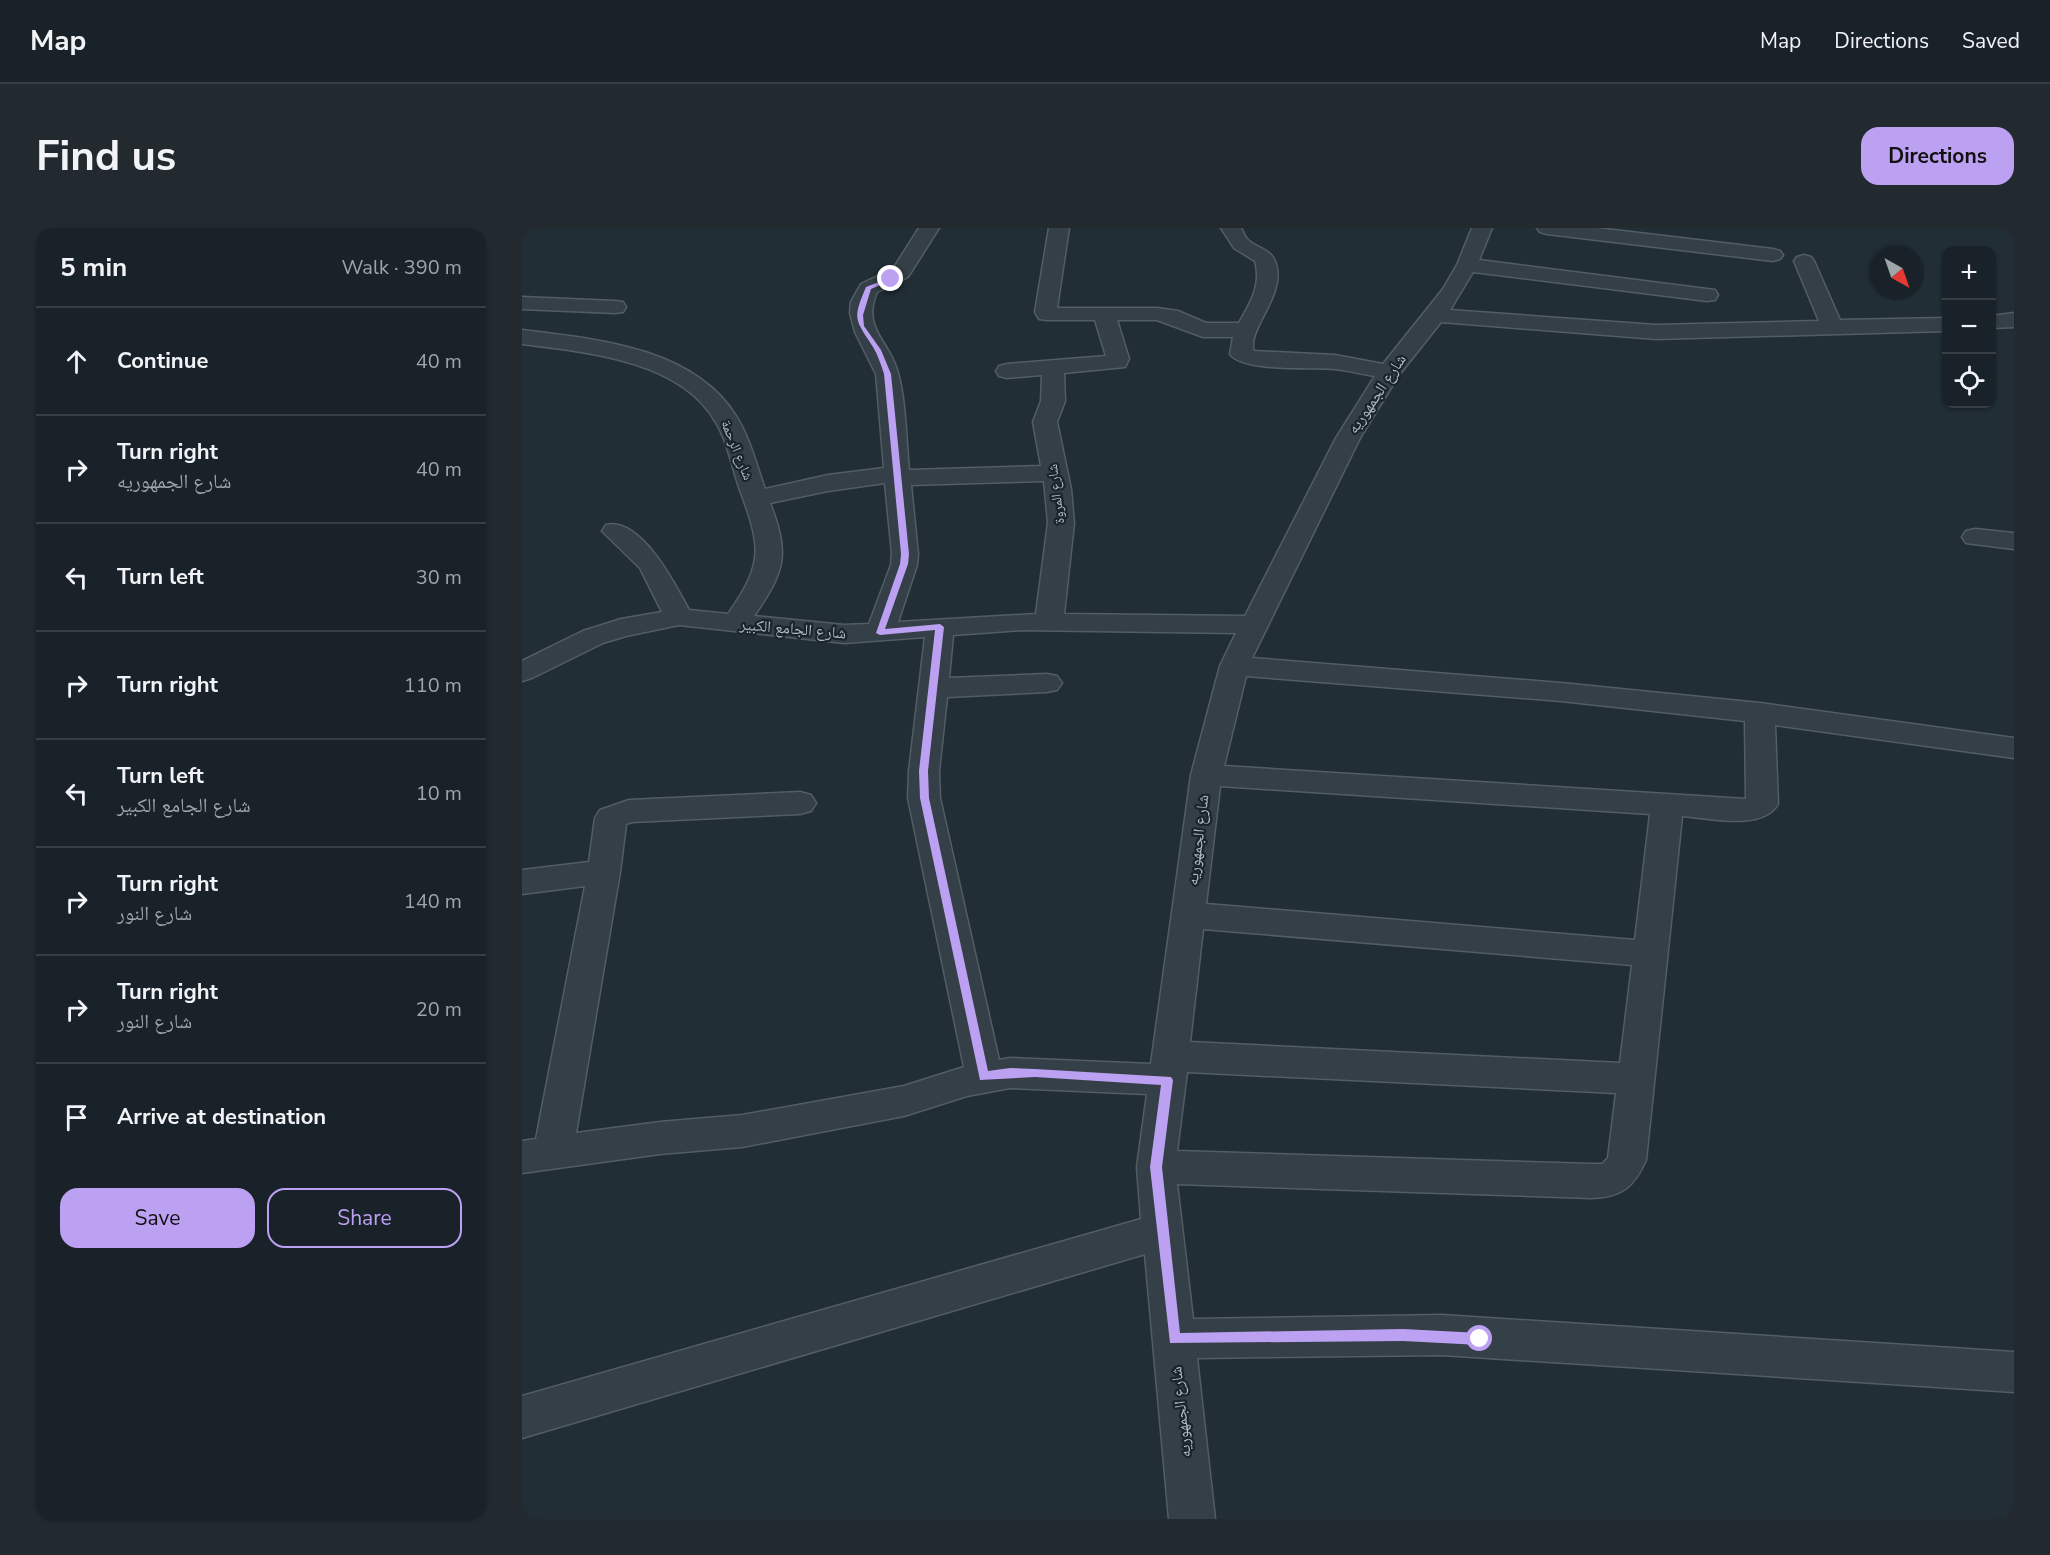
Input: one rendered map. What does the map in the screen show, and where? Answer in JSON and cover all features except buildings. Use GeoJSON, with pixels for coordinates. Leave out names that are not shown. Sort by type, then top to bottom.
{"type":"FeatureCollection","features":[{"type":"Feature","properties":{"kind":"street"},"geometry":{"type":"LineString","coordinates":[[880,633],[904,564],[905,554],[887,374],[878,350],[861,326],[860,315],[868,288],[901,273],[929,228]]}},
{"type":"Feature","properties":{"kind":"street"},"geometry":{"type":"LineString","coordinates":[[1059,228],[1046,313],[1157,314],[1170,316],[1203,330],[1245,330]]}},
{"type":"Feature","properties":{"kind":"street"},"geometry":{"type":"LineString","coordinates":[[1231,228],[1242,244],[1258,253],[1266,262],[1268,289],[1245,330],[1241,352],[1247,358],[1335,362],[1389,372]]}},
{"type":"Feature","properties":{"kind":"street","name":"شارع الجمهوريه"},"geometry":{"type":"LineString","coordinates":[[1192,1519],[1156,1167],[1206,775],[1234,666],[1348,438],[1389,372],[1435,315],[1467,265],[1482,228]]}},
{"type":"Feature","properties":{"kind":"street"},"geometry":{"type":"LineString","coordinates":[[1547,228],[1773,255]]}},
{"type":"Feature","properties":{"kind":"street"},"geometry":{"type":"LineString","coordinates":[[1804,261],[1832,327]]}},
{"type":"Feature","properties":{"kind":"street"},"geometry":{"type":"LineString","coordinates":[[1467,265],[1707,295]]}},
{"type":"Feature","properties":{"kind":"street"},"geometry":{"type":"LineString","coordinates":[[522,303],[615,307]]}},
{"type":"Feature","properties":{"kind":"street"},"geometry":{"type":"LineString","coordinates":[[1007,371],[1111,364],[1118,361],[1104,314]]}},
{"type":"Feature","properties":{"kind":"street"},"geometry":{"type":"LineString","coordinates":[[1435,315],[1656,332],[1942,324]]}},
{"type":"Feature","properties":{"kind":"street"},"geometry":{"type":"LineString","coordinates":[[1996,322],[2014,321]]}},
{"type":"Feature","properties":{"kind":"street","name":"شارع الرحمة"},"geometry":{"type":"LineString","coordinates":[[522,337],[583,345],[630,355],[670,371],[702,391],[724,417],[756,498],[771,547],[771,563],[765,579],[736,623]]}},
{"type":"Feature","properties":{"kind":"street","name":"شارع المروة"},"geometry":{"type":"LineString","coordinates":[[1049,622],[1060,532],[1060,506],[1045,422],[1053,401],[1053,368]]}},
{"type":"Feature","properties":{"kind":"street"},"geometry":{"type":"LineString","coordinates":[[756,498],[828,483],[897,476],[1054,472]]}},
{"type":"Feature","properties":{"kind":"street"},"geometry":{"type":"LineString","coordinates":[[615,531],[651,564],[679,617]]}},
{"type":"Feature","properties":{"kind":"street"},"geometry":{"type":"LineString","coordinates":[[1975,537],[2014,541]]}},
{"type":"Feature","properties":{"kind":"street","name":"شارع الجامع الكبير"},"geometry":{"type":"LineString","coordinates":[[522,672],[592,637],[640,623],[679,617],[827,634],[880,633],[940,627],[1049,622],[1255,625]]}},
{"type":"Feature","properties":{"kind":"street"},"geometry":{"type":"LineString","coordinates":[[940,627],[924,771],[924,798],[984,1076]]}},
{"type":"Feature","properties":{"kind":"street"},"geometry":{"type":"LineString","coordinates":[[1234,666],[1561,692],[1761,713],[2014,748]]}},
{"type":"Feature","properties":{"kind":"street"},"geometry":{"type":"LineString","coordinates":[[933,688],[1047,683]]}},
{"type":"Feature","properties":{"kind":"street"},"geometry":{"type":"LineString","coordinates":[[1206,775],[1746,811],[1758,808],[1762,800],[1761,713]]}},
{"type":"Feature","properties":{"kind":"street"},"geometry":{"type":"LineString","coordinates":[[800,803],[622,812],[610,818],[604,872],[538,1155],[660,1138],[742,1131],[904,1101],[984,1076],[1010,1073],[1169,1068],[1636,1078]]}},
{"type":"Feature","properties":{"kind":"street"},"geometry":{"type":"LineString","coordinates":[[1156,1167],[1604,1181],[1616,1177],[1627,1160],[1667,806]]}},
{"type":"Feature","properties":{"kind":"street"},"geometry":{"type":"LineString","coordinates":[[522,882],[604,872]]}},
{"type":"Feature","properties":{"kind":"street"},"geometry":{"type":"LineString","coordinates":[[1188,915],[1650,954]]}},
{"type":"Feature","properties":{"kind":"street"},"geometry":{"type":"LineString","coordinates":[[522,1417],[1163,1231]]}},
{"type":"Feature","properties":{"kind":"street"},"geometry":{"type":"LineString","coordinates":[[1174,1339],[1442,1335],[2014,1372]]}},
{"type":"Feature","properties":{"kind":"route"},"geometry":{"type":"LineString","coordinates":[[891,279],[868,288],[860,315],[861,326],[884,361],[887,374],[905,554],[904,564],[880,633],[940,627],[924,771],[924,798],[984,1076],[1035,1073],[1167,1080],[1156,1167],[1174,1339],[1442,1335],[1480,1339]]}}]}
